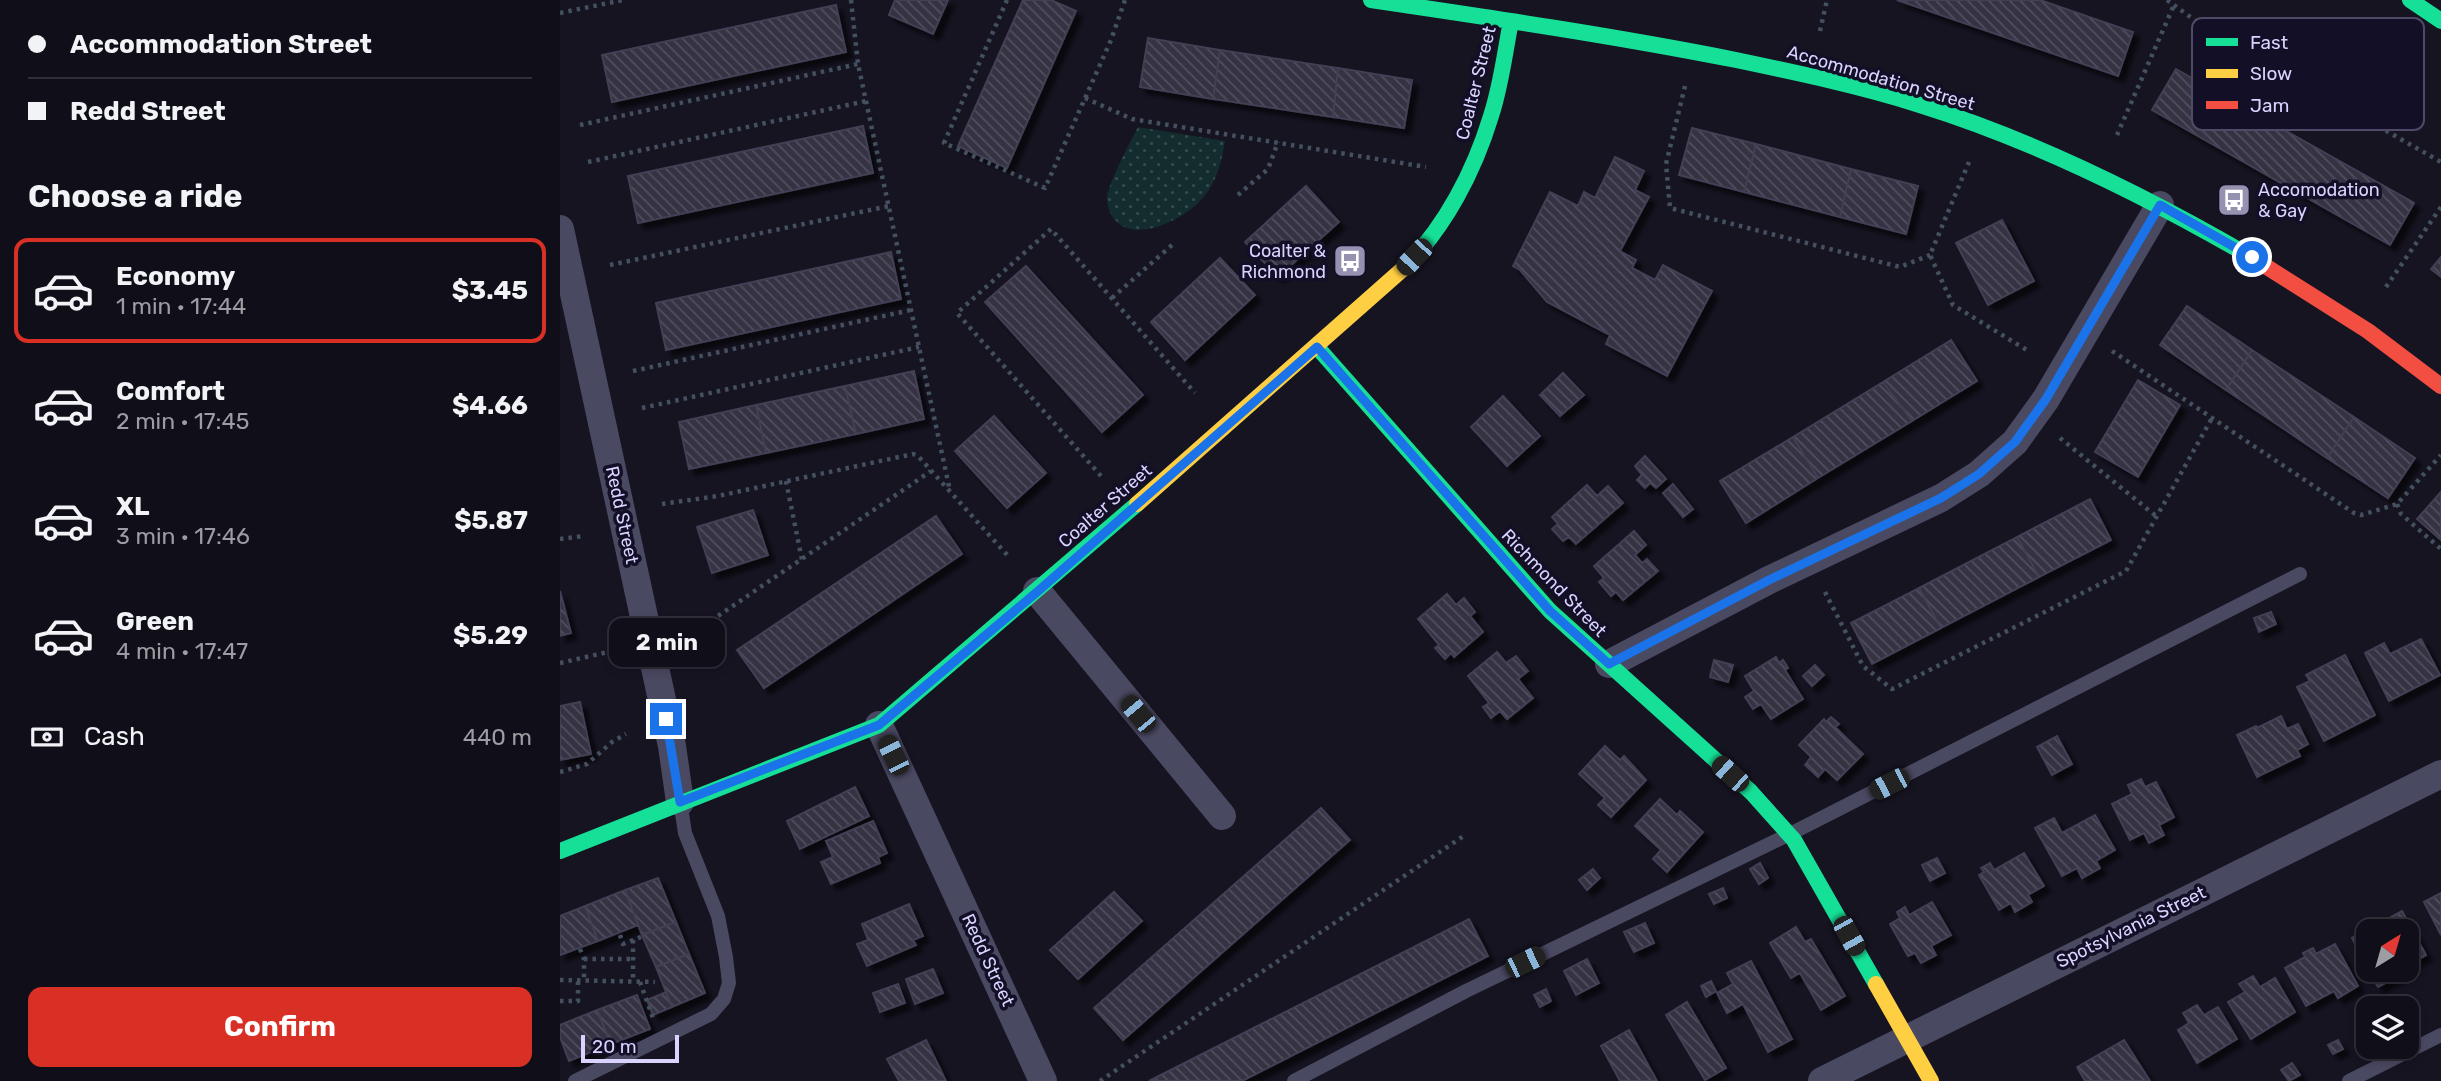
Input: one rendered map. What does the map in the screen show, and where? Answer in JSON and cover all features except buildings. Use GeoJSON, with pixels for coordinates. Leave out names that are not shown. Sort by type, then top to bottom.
{"type":"FeatureCollection","features":[{"type":"Feature","properties":{"kind":"street","name":"Accommodation Street"},"geometry":{"type":"LineString","coordinates":[[1371,0],[1702,52],[1838,82],[1944,113],[2033,147],[2160,205],[2291,279],[2405,356],[2441,386]]}},
{"type":"Feature","properties":{"kind":"street"},"geometry":{"type":"LineString","coordinates":[[2410,0],[2441,21]]}},
{"type":"Feature","properties":{"kind":"street","name":"Coalter Street"},"geometry":{"type":"LineString","coordinates":[[560,851],[879,725],[1037,592],[1317,347],[1424,247],[1463,188],[1478,153],[1492,114],[1511,20]]}},
{"type":"Feature","properties":{"kind":"street"},"geometry":{"type":"LineString","coordinates":[[1609,664],[1769,580],[1941,498],[1979,474],[2015,442],[2046,399],[2160,205]]}},
{"type":"Feature","properties":{"kind":"street","name":"Redd Street"},"geometry":{"type":"LineString","coordinates":[[560,229],[672,746],[680,802]]}},
{"type":"Feature","properties":{"kind":"street","name":"Richmond Street"},"geometry":{"type":"LineString","coordinates":[[1317,347],[1550,611],[1751,792],[1790,834],[1931,1081]]}},
{"type":"Feature","properties":{"kind":"street"},"geometry":{"type":"LineString","coordinates":[[1037,592],[1222,816]]}},
{"type":"Feature","properties":{"kind":"street","name":"Redd Street"},"geometry":{"type":"LineString","coordinates":[[879,725],[1043,1081]]}},
{"type":"Feature","properties":{"kind":"street","name":"Spotsylvania Street"},"geometry":{"type":"LineString","coordinates":[[1822,1081],[2441,774]]}},
{"type":"Feature","properties":{"kind":"lane"},"geometry":{"type":"LineString","coordinates":[[1294,1081],[1466,991],[1790,834],[2300,574]]}},
{"type":"Feature","properties":{"kind":"lane"},"geometry":{"type":"LineString","coordinates":[[575,1081],[711,1014],[724,999],[729,983],[718,916],[685,833],[680,802]]}},
{"type":"Feature","properties":{"kind":"lane"},"geometry":{"type":"LineString","coordinates":[[2349,1081],[2441,1035]]}},
{"type":"Feature","properties":{"kind":"path"},"geometry":{"type":"LineString","coordinates":[[560,13],[623,0]]}},
{"type":"Feature","properties":{"kind":"path"},"geometry":{"type":"LineString","coordinates":[[851,0],[858,64],[950,491]]}},
{"type":"Feature","properties":{"kind":"path"},"geometry":{"type":"LineString","coordinates":[[1007,0],[944,143],[1045,188],[1111,40],[1125,0]]}},
{"type":"Feature","properties":{"kind":"path"},"geometry":{"type":"LineString","coordinates":[[1820,31],[1828,0]]}},
{"type":"Feature","properties":{"kind":"path"},"geometry":{"type":"LineString","coordinates":[[2167,0],[2192,18]]}},
{"type":"Feature","properties":{"kind":"path"},"geometry":{"type":"LineString","coordinates":[[2117,135],[2174,5]]}},
{"type":"Feature","properties":{"kind":"path"},"geometry":{"type":"LineString","coordinates":[[580,125],[858,64]]}},
{"type":"Feature","properties":{"kind":"path"},"geometry":{"type":"LineString","coordinates":[[1685,86],[1666,164],[1670,208],[1900,267],[1930,255],[1969,162]]}},
{"type":"Feature","properties":{"kind":"path"},"geometry":{"type":"LineString","coordinates":[[1085,97],[1132,119],[1426,167]]}},
{"type":"Feature","properties":{"kind":"path"},"geometry":{"type":"LineString","coordinates":[[588,162],[866,101]]}},
{"type":"Feature","properties":{"kind":"path"},"geometry":{"type":"LineString","coordinates":[[2385,130],[2441,162]]}},
{"type":"Feature","properties":{"kind":"path"},"geometry":{"type":"LineString","coordinates":[[1238,195],[1268,169],[1278,142]]}},
{"type":"Feature","properties":{"kind":"path"},"geometry":{"type":"LineString","coordinates":[[610,265],[889,206]]}},
{"type":"Feature","properties":{"kind":"path"},"geometry":{"type":"LineString","coordinates":[[2386,287],[2441,207]]}},
{"type":"Feature","properties":{"kind":"path"},"geometry":{"type":"LineString","coordinates":[[1101,476],[957,313],[1051,229],[1195,393]]}},
{"type":"Feature","properties":{"kind":"path"},"geometry":{"type":"LineString","coordinates":[[1112,298],[1172,245]]}},
{"type":"Feature","properties":{"kind":"path"},"geometry":{"type":"LineString","coordinates":[[1930,255],[1953,305],[2030,352]]}},
{"type":"Feature","properties":{"kind":"path"},"geometry":{"type":"LineString","coordinates":[[634,371],[911,310]]}},
{"type":"Feature","properties":{"kind":"path"},"geometry":{"type":"LineString","coordinates":[[642,408],[919,347]]}},
{"type":"Feature","properties":{"kind":"path"},"geometry":{"type":"LineString","coordinates":[[2112,351],[2354,513],[2361,515],[2397,503],[2441,455]]}},
{"type":"Feature","properties":{"kind":"path"},"geometry":{"type":"LineString","coordinates":[[1825,592],[1863,666],[1892,689],[2126,571],[2212,418]]}},
{"type":"Feature","properties":{"kind":"path"},"geometry":{"type":"LineString","coordinates":[[2060,438],[2156,516]]}},
{"type":"Feature","properties":{"kind":"path"},"geometry":{"type":"LineString","coordinates":[[662,504],[718,496],[913,454],[918,456],[1009,557]]}},
{"type":"Feature","properties":{"kind":"path"},"geometry":{"type":"LineString","coordinates":[[690,635],[931,471]]}},
{"type":"Feature","properties":{"kind":"path"},"geometry":{"type":"LineString","coordinates":[[786,481],[803,560]]}},
{"type":"Feature","properties":{"kind":"path"},"geometry":{"type":"LineString","coordinates":[[2397,503],[2400,514],[2441,548]]}},
{"type":"Feature","properties":{"kind":"path"},"geometry":{"type":"LineString","coordinates":[[560,539],[584,536]]}},
{"type":"Feature","properties":{"kind":"path"},"geometry":{"type":"LineString","coordinates":[[560,663],[608,652]]}},
{"type":"Feature","properties":{"kind":"path"},"geometry":{"type":"LineString","coordinates":[[560,772],[587,764],[618,737],[626,734]]}},
{"type":"Feature","properties":{"kind":"path"},"geometry":{"type":"LineString","coordinates":[[1100,1081],[1465,835]]}},
{"type":"Feature","properties":{"kind":"path"},"geometry":{"type":"LineString","coordinates":[[620,935],[623,944],[641,937]]}},
{"type":"Feature","properties":{"kind":"path"},"geometry":{"type":"LineString","coordinates":[[633,940],[633,980]]}},
{"type":"Feature","properties":{"kind":"path"},"geometry":{"type":"LineString","coordinates":[[560,1001],[578,1001],[584,958],[580,949]]}},
{"type":"Feature","properties":{"kind":"path"},"geometry":{"type":"LineString","coordinates":[[584,958],[633,959]]}},
{"type":"Feature","properties":{"kind":"path"},"geometry":{"type":"LineString","coordinates":[[560,980],[656,982]]}},
{"type":"Feature","properties":{"kind":"path"},"geometry":{"type":"LineString","coordinates":[[640,982],[650,1012]]}},
{"type":"Feature","properties":{"kind":"green space"},"geometry":{"type":"Polygon","coordinates":[[[1138,127],[1225,141],[1216,176],[1197,204],[1178,218],[1142,230],[1120,225],[1111,214],[1107,198],[1116,171],[1138,127]]]}},
{"type":"Feature","properties":{"kind":"traffic: fast"},"geometry":{"type":"LineString","coordinates":[[1371,0],[1691,51],[1806,75],[1897,98],[1963,119],[2048,153],[2131,192],[2251,257]]}},
{"type":"Feature","properties":{"kind":"traffic: fast"},"geometry":{"type":"LineString","coordinates":[[2410,0],[2441,21]]}},
{"type":"Feature","properties":{"kind":"traffic: fast"},"geometry":{"type":"LineString","coordinates":[[1404,268],[1445,217],[1476,158],[1494,105],[1511,21]]}},
{"type":"Feature","properties":{"kind":"traffic: fast"},"geometry":{"type":"LineString","coordinates":[[1317,347],[1550,611],[1751,792],[1794,840],[1876,984]]}},
{"type":"Feature","properties":{"kind":"traffic: fast"},"geometry":{"type":"LineString","coordinates":[[560,851],[879,725],[1137,504]]}},
{"type":"Feature","properties":{"kind":"traffic: slow"},"geometry":{"type":"LineString","coordinates":[[1137,504],[1404,268]]}},
{"type":"Feature","properties":{"kind":"traffic: slow"},"geometry":{"type":"LineString","coordinates":[[1876,984],[1931,1081]]}},
{"type":"Feature","properties":{"kind":"traffic: jam"},"geometry":{"type":"LineString","coordinates":[[2251,257],[2368,331],[2441,386]]}},
{"type":"Feature","properties":{"kind":"place","name":"Accomodation & Gay"},"geometry":{"type":"Point","coordinates":[2234,200]}},
{"type":"Feature","properties":{"kind":"place","name":"Coalter & Richmond"},"geometry":{"type":"Point","coordinates":[1350,261]}},
{"type":"Feature","properties":{"kind":"route"},"geometry":{"type":"LineString","coordinates":[[666,719],[680,802],[879,725],[1037,592],[1317,347],[1550,611],[1609,664],[1769,580],[1941,498],[1979,474],[2015,442],[2046,399],[2160,205],[2252,257]]}}]}
